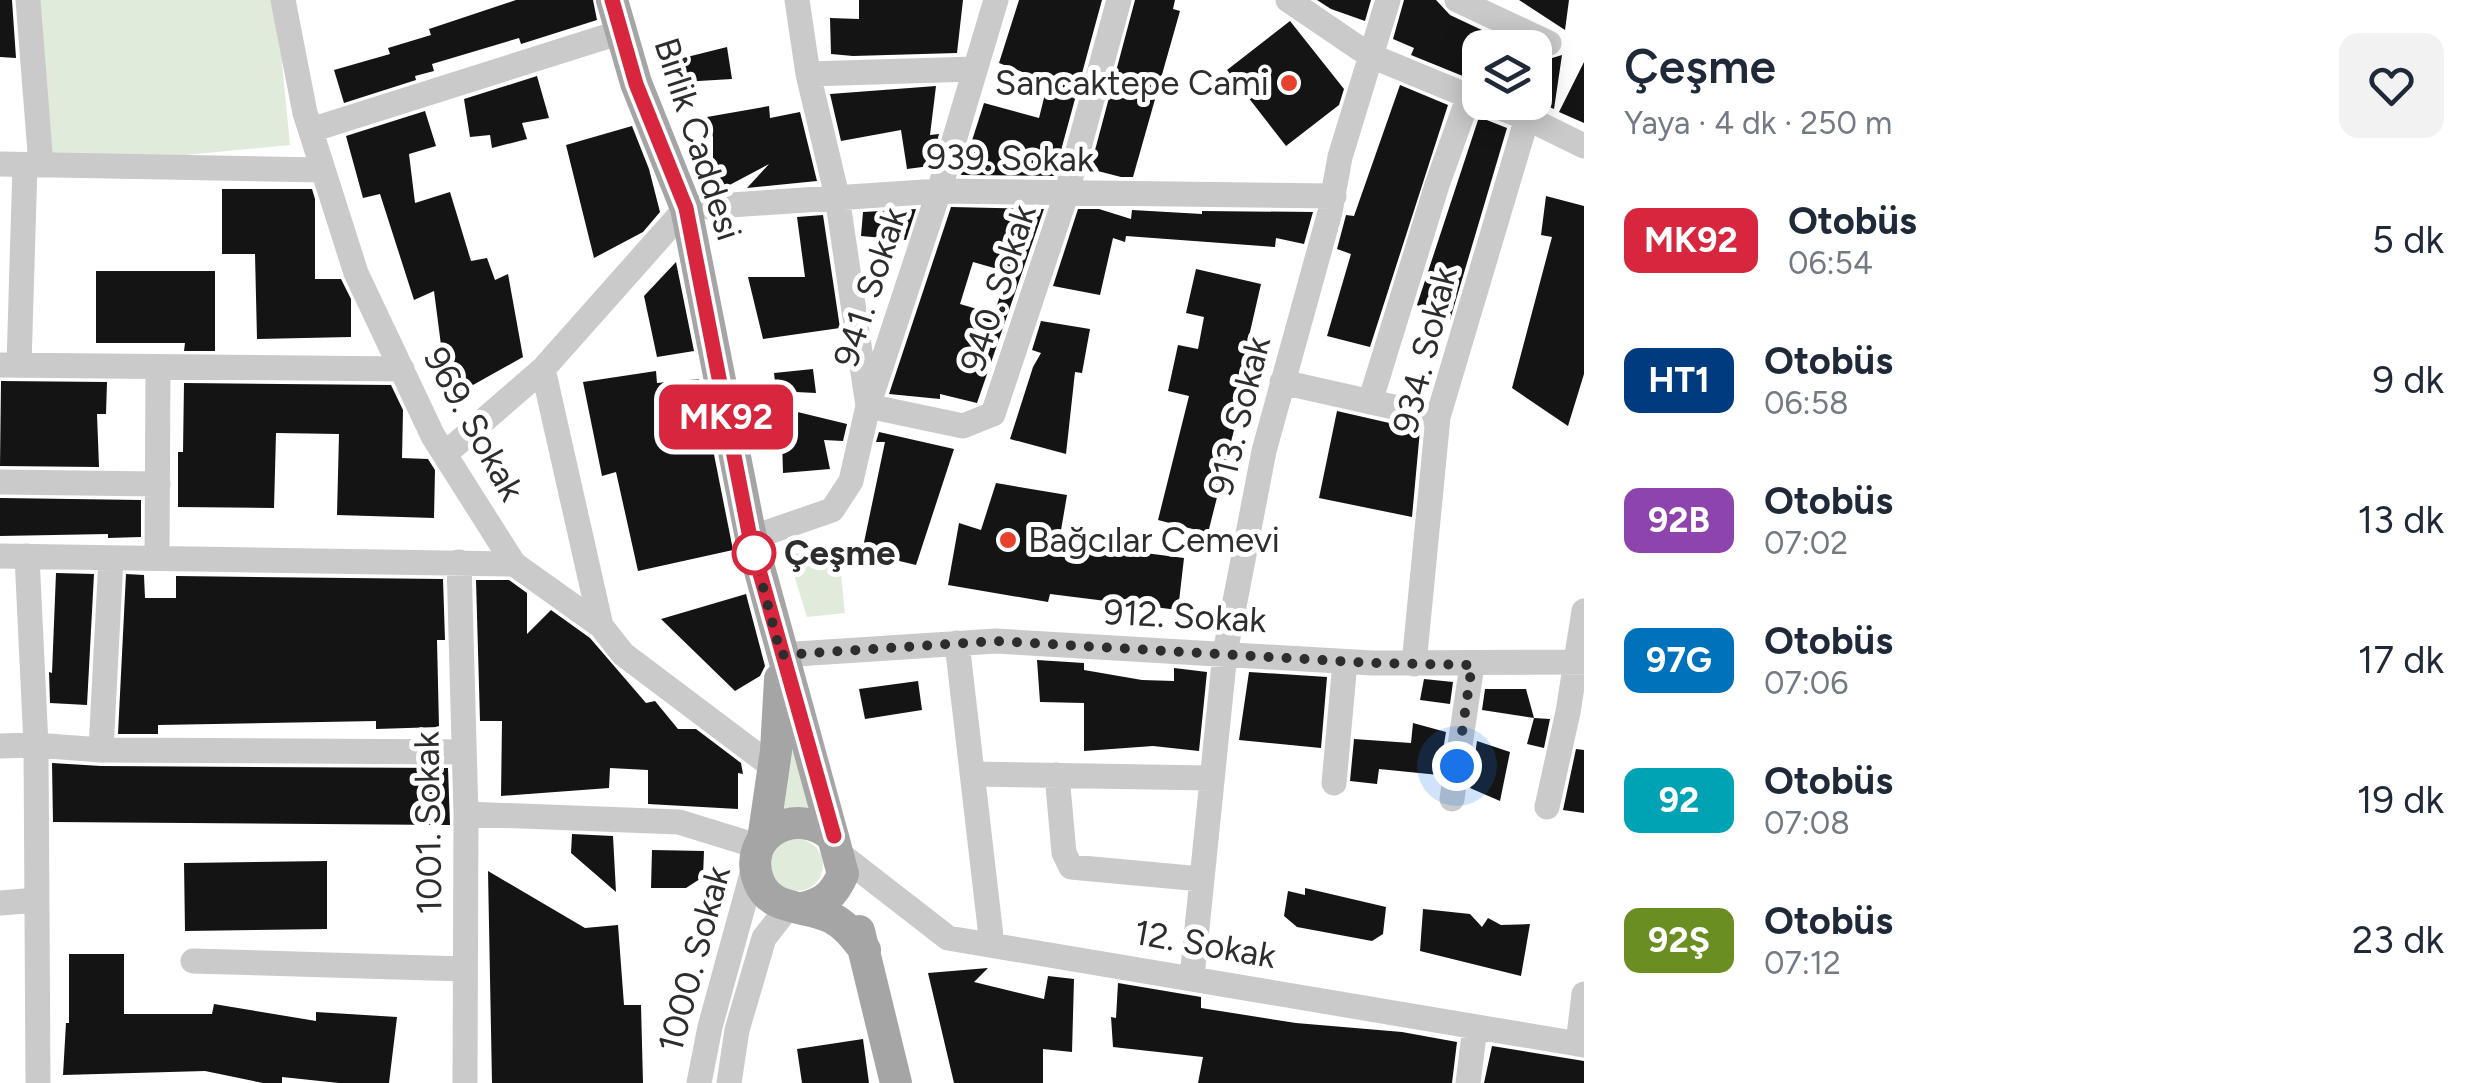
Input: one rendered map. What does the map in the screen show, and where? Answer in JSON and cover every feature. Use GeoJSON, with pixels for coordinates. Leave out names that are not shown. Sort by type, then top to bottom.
{"type":"FeatureCollection","features":[{"type":"Feature","properties":{"kind":"main road","name":"Birlik Caddesi"},"geometry":{"type":"LineString","coordinates":[[612,0],[636,84],[686,208],[750,538],[865,950],[896,1083]]}},
{"type":"Feature","properties":{"kind":"main road","name":"Birlik Caddesi"},"geometry":{"type":"LineString","coordinates":[[760,847],[773,766],[781,655]]}},
{"type":"Feature","properties":{"kind":"main road"},"geometry":{"type":"LineString","coordinates":[[795,907],[820,904],[831,896],[839,855],[812,822],[799,821],[773,830],[760,847],[759,882],[767,894],[795,907],[830,916],[846,927],[865,950]]}},
{"type":"Feature","properties":{"kind":"street"},"geometry":{"type":"LineString","coordinates":[[28,0],[9,365],[402,368]]}},
{"type":"Feature","properties":{"kind":"street","name":"969. Sokak"},"geometry":{"type":"LineString","coordinates":[[282,0],[310,130],[356,273],[445,454],[514,564],[601,626],[623,654],[773,766]]}},
{"type":"Feature","properties":{"kind":"street"},"geometry":{"type":"LineString","coordinates":[[797,0],[808,74],[837,196],[868,406]]}},
{"type":"Feature","properties":{"kind":"street","name":"941. Sokak"},"geometry":{"type":"LineString","coordinates":[[750,538],[832,510],[851,481],[868,406],[939,191],[996,0]]}},
{"type":"Feature","properties":{"kind":"street","name":"940. Sokak"},"geometry":{"type":"LineString","coordinates":[[868,406],[964,426],[993,414],[1066,194],[1118,0]]}},
{"type":"Feature","properties":{"kind":"street"},"geometry":{"type":"LineString","coordinates":[[1288,0],[1369,55],[1462,93]]}},
{"type":"Feature","properties":{"kind":"street","name":"913. Sokak"},"geometry":{"type":"LineString","coordinates":[[1192,976],[1224,652],[1264,451],[1334,196],[1340,158],[1388,0]]}},
{"type":"Feature","properties":{"kind":"street"},"geometry":{"type":"LineString","coordinates":[[1457,0],[1520,30]]}},
{"type":"Feature","properties":{"kind":"street"},"geometry":{"type":"LineString","coordinates":[[310,130],[621,32]]}},
{"type":"Feature","properties":{"kind":"street"},"geometry":{"type":"LineString","coordinates":[[808,74],[974,69]]}},
{"type":"Feature","properties":{"kind":"street"},"geometry":{"type":"LineString","coordinates":[[1370,402],[1437,186],[1468,120]]}},
{"type":"Feature","properties":{"kind":"street","name":"934. Sokak"},"geometry":{"type":"LineString","coordinates":[[1414,664],[1438,417],[1526,120]]}},
{"type":"Feature","properties":{"kind":"street"},"geometry":{"type":"LineString","coordinates":[[1531,120],[1584,146]]}},
{"type":"Feature","properties":{"kind":"street"},"geometry":{"type":"LineString","coordinates":[[22,164],[323,170]]}},
{"type":"Feature","properties":{"kind":"street","name":"939. Sokak"},"geometry":{"type":"LineString","coordinates":[[686,208],[939,191],[1334,196]]}},
{"type":"Feature","properties":{"kind":"street"},"geometry":{"type":"LineString","coordinates":[[445,454],[543,368],[686,208]]}},
{"type":"Feature","properties":{"kind":"street"},"geometry":{"type":"LineString","coordinates":[[157,558],[158,367]]}},
{"type":"Feature","properties":{"kind":"street"},"geometry":{"type":"LineString","coordinates":[[543,368],[601,626]]}},
{"type":"Feature","properties":{"kind":"street"},"geometry":{"type":"LineString","coordinates":[[1282,382],[1438,417]]}},
{"type":"Feature","properties":{"kind":"street"},"geometry":{"type":"LineString","coordinates":[[0,482],[158,484]]}},
{"type":"Feature","properties":{"kind":"street"},"geometry":{"type":"LineString","coordinates":[[0,556],[514,564]]}},
{"type":"Feature","properties":{"kind":"street"},"geometry":{"type":"LineString","coordinates":[[27,556],[36,745],[38,1083]]}},
{"type":"Feature","properties":{"kind":"street"},"geometry":{"type":"LineString","coordinates":[[101,750],[111,558]]}},
{"type":"Feature","properties":{"kind":"street","name":"1001. Sokak"},"geometry":{"type":"LineString","coordinates":[[459,562],[466,814],[464,1083]]}},
{"type":"Feature","properties":{"kind":"street"},"geometry":{"type":"LineString","coordinates":[[1548,807],[1580,662],[1584,610]]}},
{"type":"Feature","properties":{"kind":"street","name":"912. Sokak"},"geometry":{"type":"LineString","coordinates":[[781,655],[996,641],[1345,662],[1580,662]]}},
{"type":"Feature","properties":{"kind":"street"},"geometry":{"type":"LineString","coordinates":[[957,643],[992,945]]}},
{"type":"Feature","properties":{"kind":"street"},"geometry":{"type":"LineString","coordinates":[[1334,783],[1345,662]]}},
{"type":"Feature","properties":{"kind":"street"},"geometry":{"type":"LineString","coordinates":[[1452,799],[1472,665]]}},
{"type":"Feature","properties":{"kind":"street"},"geometry":{"type":"LineString","coordinates":[[0,746],[463,752]]}},
{"type":"Feature","properties":{"kind":"street"},"geometry":{"type":"LineString","coordinates":[[972,774],[1210,778]]}},
{"type":"Feature","properties":{"kind":"street"},"geometry":{"type":"LineString","coordinates":[[1056,775],[1064,853],[1071,868],[1201,879]]}},
{"type":"Feature","properties":{"kind":"street"},"geometry":{"type":"LineString","coordinates":[[466,814],[679,822],[760,847]]}},
{"type":"Feature","properties":{"kind":"street","name":"1000. Sokak"},"geometry":{"type":"LineString","coordinates":[[699,1083],[710,1027],[760,847]]}},
{"type":"Feature","properties":{"kind":"street","name":"12. Sokak"},"geometry":{"type":"LineString","coordinates":[[839,855],[948,938],[1581,1044]]}},
{"type":"Feature","properties":{"kind":"street"},"geometry":{"type":"LineString","coordinates":[[0,903],[36,900]]}},
{"type":"Feature","properties":{"kind":"street"},"geometry":{"type":"LineString","coordinates":[[729,1083],[737,1030],[764,938],[795,907]]}},
{"type":"Feature","properties":{"kind":"street"},"geometry":{"type":"LineString","coordinates":[[194,961],[464,970]]}},
{"type":"Feature","properties":{"kind":"street"},"geometry":{"type":"LineString","coordinates":[[1581,1044],[1584,994]]}},
{"type":"Feature","properties":{"kind":"street"},"geometry":{"type":"LineString","coordinates":[[1468,1083],[1475,1027]]}},
{"type":"Feature","properties":{"kind":"green space"},"geometry":{"type":"Polygon","coordinates":[[[21,0],[276,0],[290,145],[37,169],[21,0]]]}},
{"type":"Feature","properties":{"kind":"green space"},"geometry":{"type":"Polygon","coordinates":[[[787,553],[839,555],[845,613],[807,617],[787,553]]]}},
{"type":"Feature","properties":{"kind":"green space"},"geometry":{"type":"Polygon","coordinates":[[[789,737],[810,808],[777,809],[789,737]]]}},
{"type":"Feature","properties":{"kind":"green space"},"geometry":{"type":"Polygon","coordinates":[[[797,839],[815,847],[823,865],[815,883],[797,891],[779,883],[771,865],[779,847],[797,839]]]}},
{"type":"Feature","properties":{"kind":"building"},"geometry":{"type":"Polygon","coordinates":[[[0,0],[12,0],[16,58],[0,57],[0,0]]]}},
{"type":"Feature","properties":{"kind":"building"},"geometry":{"type":"Polygon","coordinates":[[[516,0],[593,0],[597,20],[521,44],[519,38],[432,64],[434,71],[415,76],[416,80],[344,103],[334,70],[390,54],[388,48],[431,35],[429,29],[516,0]]]}},
{"type":"Feature","properties":{"kind":"building"},"geometry":{"type":"Polygon","coordinates":[[[859,0],[963,0],[957,53],[831,54],[830,18],[859,19],[859,0]]]}},
{"type":"Feature","properties":{"kind":"building"},"geometry":{"type":"Polygon","coordinates":[[[1019,0],[1102,0],[1054,176],[961,175],[984,103],[1039,118],[1048,82],[999,63],[1019,0]]]}},
{"type":"Feature","properties":{"kind":"building"},"geometry":{"type":"Polygon","coordinates":[[[1135,0],[1175,0],[1173,9],[1180,11],[1133,177],[1121,177],[1090,169],[1135,0]]]}},
{"type":"Feature","properties":{"kind":"building"},"geometry":{"type":"Polygon","coordinates":[[[1317,0],[1371,0],[1365,21],[1317,0]]]}},
{"type":"Feature","properties":{"kind":"building"},"geometry":{"type":"Polygon","coordinates":[[[1404,0],[1436,0],[1450,15],[1482,30],[1462,30],[1462,76],[1411,55],[1414,48],[1393,39],[1404,0]]]}},
{"type":"Feature","properties":{"kind":"building"},"geometry":{"type":"Polygon","coordinates":[[[1519,0],[1569,0],[1565,30],[1519,0]]]}},
{"type":"Feature","properties":{"kind":"building","name":"Sancaktepe Cami"},"geometry":{"type":"Polygon","coordinates":[[[1290,21],[1344,89],[1339,105],[1286,146],[1227,70],[1290,21]]]}},
{"type":"Feature","properties":{"kind":"building"},"geometry":{"type":"Polygon","coordinates":[[[727,47],[732,79],[682,82],[675,60],[727,47]]]}},
{"type":"Feature","properties":{"kind":"building"},"geometry":{"type":"Polygon","coordinates":[[[1562,55],[1554,109],[1552,58],[1562,55]]]}},
{"type":"Feature","properties":{"kind":"building"},"geometry":{"type":"Polygon","coordinates":[[[1584,62],[1584,123],[1559,112],[1584,62]]]}},
{"type":"Feature","properties":{"kind":"building"},"geometry":{"type":"Polygon","coordinates":[[[537,76],[549,118],[522,123],[527,139],[492,148],[490,135],[470,137],[464,99],[537,76]]]}},
{"type":"Feature","properties":{"kind":"building"},"geometry":{"type":"Polygon","coordinates":[[[1400,85],[1448,105],[1370,347],[1327,336],[1351,254],[1337,249],[1346,215],[1354,216],[1400,85]]]}},
{"type":"Feature","properties":{"kind":"building"},"geometry":{"type":"Polygon","coordinates":[[[936,86],[930,135],[939,134],[930,166],[907,169],[901,130],[841,141],[830,94],[936,86]]]}},
{"type":"Feature","properties":{"kind":"building"},"geometry":{"type":"Polygon","coordinates":[[[769,106],[770,118],[800,112],[817,181],[747,188],[769,164],[713,190],[713,137],[707,117],[769,106]]]}},
{"type":"Feature","properties":{"kind":"building"},"geometry":{"type":"Polygon","coordinates":[[[425,111],[436,146],[409,154],[415,203],[450,192],[471,261],[487,258],[495,280],[508,274],[523,357],[448,399],[434,291],[414,300],[380,194],[363,198],[346,136],[425,111]]]}},
{"type":"Feature","properties":{"kind":"building"},"geometry":{"type":"Polygon","coordinates":[[[1478,120],[1507,128],[1450,320],[1417,305],[1478,120]]]}},
{"type":"Feature","properties":{"kind":"building"},"geometry":{"type":"Polygon","coordinates":[[[632,126],[660,212],[643,232],[594,258],[566,145],[632,126]]]}},
{"type":"Feature","properties":{"kind":"building"},"geometry":{"type":"Polygon","coordinates":[[[222,189],[312,189],[315,279],[341,279],[351,299],[351,337],[257,339],[255,254],[222,254],[222,189]]]}},
{"type":"Feature","properties":{"kind":"building"},"geometry":{"type":"Polygon","coordinates":[[[1546,196],[1584,206],[1584,374],[1568,426],[1512,388],[1552,237],[1541,235],[1546,196]]]}},
{"type":"Feature","properties":{"kind":"building"},"geometry":{"type":"Polygon","coordinates":[[[951,207],[1044,209],[977,403],[940,394],[940,399],[889,394],[951,207]],[[973,262],[960,304],[994,314],[1008,272],[973,262]]]}},
{"type":"Feature","properties":{"kind":"building"},"geometry":{"type":"Polygon","coordinates":[[[916,209],[906,240],[861,236],[863,212],[916,209]]]}},
{"type":"Feature","properties":{"kind":"building"},"geometry":{"type":"Polygon","coordinates":[[[1078,209],[1099,209],[1131,219],[1132,210],[1202,214],[1313,212],[1304,244],[1276,238],[1275,247],[1126,236],[1125,242],[1113,238],[1100,295],[1053,286],[1078,209]]]}},
{"type":"Feature","properties":{"kind":"building"},"geometry":{"type":"Polygon","coordinates":[[[823,215],[840,328],[763,339],[748,277],[805,277],[797,217],[823,215]]]}},
{"type":"Feature","properties":{"kind":"building"},"geometry":{"type":"Polygon","coordinates":[[[676,262],[694,351],[657,357],[644,296],[676,262]]]}},
{"type":"Feature","properties":{"kind":"building"},"geometry":{"type":"Polygon","coordinates":[[[1196,269],[1261,284],[1228,428],[1234,430],[1208,533],[1158,520],[1189,396],[1168,391],[1178,345],[1198,349],[1204,317],[1186,313],[1196,269]]]}},
{"type":"Feature","properties":{"kind":"building"},"geometry":{"type":"Polygon","coordinates":[[[96,271],[215,271],[215,351],[184,351],[185,343],[96,343],[96,271]]]}},
{"type":"Feature","properties":{"kind":"building"},"geometry":{"type":"Polygon","coordinates":[[[1041,321],[1090,329],[1082,373],[1075,372],[1066,454],[1010,439],[1041,353],[1032,350],[1041,321]]]}},
{"type":"Feature","properties":{"kind":"building"},"geometry":{"type":"Polygon","coordinates":[[[813,369],[816,393],[776,391],[774,373],[813,369]]]}},
{"type":"Feature","properties":{"kind":"building"},"geometry":{"type":"Polygon","coordinates":[[[656,371],[657,383],[699,379],[733,550],[638,571],[616,472],[602,476],[583,382],[656,371]]]}},
{"type":"Feature","properties":{"kind":"building"},"geometry":{"type":"Polygon","coordinates":[[[1,381],[107,382],[106,414],[97,414],[99,467],[0,466],[1,381]]]}},
{"type":"Feature","properties":{"kind":"building"},"geometry":{"type":"Polygon","coordinates":[[[184,383],[391,385],[403,410],[402,458],[428,459],[435,470],[434,518],[337,515],[339,434],[276,433],[274,508],[178,507],[184,383]]]}},
{"type":"Feature","properties":{"kind":"building"},"geometry":{"type":"Polygon","coordinates":[[[781,408],[847,424],[843,441],[824,440],[830,469],[783,473],[781,408]]]}},
{"type":"Feature","properties":{"kind":"building"},"geometry":{"type":"Polygon","coordinates":[[[1337,411],[1420,430],[1412,517],[1319,498],[1337,411]]]}},
{"type":"Feature","properties":{"kind":"building"},"geometry":{"type":"Polygon","coordinates":[[[879,432],[954,449],[916,565],[862,552],[885,442],[876,442],[879,432]]]}},
{"type":"Feature","properties":{"kind":"building"},"geometry":{"type":"Polygon","coordinates":[[[996,483],[1067,495],[1059,542],[1184,558],[1178,610],[1050,594],[1048,602],[948,585],[959,523],[981,530],[996,483]]]}},
{"type":"Feature","properties":{"kind":"building"},"geometry":{"type":"Polygon","coordinates":[[[0,498],[141,500],[141,537],[0,536],[0,498]]]}},
{"type":"Feature","properties":{"kind":"building"},"geometry":{"type":"Polygon","coordinates":[[[56,573],[94,574],[87,705],[50,703],[56,573]]]}},
{"type":"Feature","properties":{"kind":"building"},"geometry":{"type":"Polygon","coordinates":[[[126,574],[144,575],[145,598],[176,598],[176,576],[443,579],[445,640],[437,640],[439,727],[376,729],[376,721],[158,725],[158,734],[118,734],[126,574]]]}},
{"type":"Feature","properties":{"kind":"building"},"geometry":{"type":"Polygon","coordinates":[[[476,580],[509,580],[527,593],[527,634],[551,610],[590,638],[646,703],[655,701],[678,729],[696,729],[741,763],[738,809],[648,804],[648,770],[610,768],[609,788],[501,796],[502,721],[480,721],[476,580]]]}},
{"type":"Feature","properties":{"kind":"building"},"geometry":{"type":"Polygon","coordinates":[[[746,594],[765,666],[760,676],[735,691],[661,619],[746,594]]]}},
{"type":"Feature","properties":{"kind":"building"},"geometry":{"type":"Polygon","coordinates":[[[1037,660],[1084,663],[1084,670],[1142,680],[1174,681],[1174,668],[1207,672],[1199,751],[1153,746],[1084,751],[1084,703],[1040,702],[1037,660]]]}},
{"type":"Feature","properties":{"kind":"building"},"geometry":{"type":"Polygon","coordinates":[[[1249,672],[1327,677],[1321,748],[1239,740],[1249,672]]]}},
{"type":"Feature","properties":{"kind":"building"},"geometry":{"type":"Polygon","coordinates":[[[1424,679],[1453,682],[1450,704],[1420,700],[1424,679]]]}},
{"type":"Feature","properties":{"kind":"building"},"geometry":{"type":"Polygon","coordinates":[[[918,681],[922,710],[865,719],[859,689],[918,681]]]}},
{"type":"Feature","properties":{"kind":"building"},"geometry":{"type":"Polygon","coordinates":[[[1485,689],[1526,689],[1534,718],[1482,710],[1485,689]]]}},
{"type":"Feature","properties":{"kind":"building"},"geometry":{"type":"Polygon","coordinates":[[[1534,718],[1550,719],[1544,748],[1527,744],[1534,718]]]}},
{"type":"Feature","properties":{"kind":"building"},"geometry":{"type":"Polygon","coordinates":[[[1413,723],[1446,732],[1439,775],[1379,769],[1377,784],[1350,781],[1354,739],[1411,743],[1413,723]]]}},
{"type":"Feature","properties":{"kind":"building"},"geometry":{"type":"Polygon","coordinates":[[[1477,741],[1510,752],[1500,801],[1470,788],[1477,741]]]}},
{"type":"Feature","properties":{"kind":"building"},"geometry":{"type":"Polygon","coordinates":[[[1576,749],[1584,750],[1584,813],[1563,810],[1576,749]]]}},
{"type":"Feature","properties":{"kind":"building"},"geometry":{"type":"Polygon","coordinates":[[[52,763],[448,768],[450,825],[53,822],[52,763]]]}},
{"type":"Feature","properties":{"kind":"building"},"geometry":{"type":"Polygon","coordinates":[[[572,834],[613,836],[616,892],[571,853],[572,834]]]}},
{"type":"Feature","properties":{"kind":"building"},"geometry":{"type":"Polygon","coordinates":[[[652,850],[704,851],[703,877],[686,888],[651,888],[652,850]]]}},
{"type":"Feature","properties":{"kind":"building"},"geometry":{"type":"Polygon","coordinates":[[[327,861],[327,929],[185,931],[184,863],[327,861]]]}},
{"type":"Feature","properties":{"kind":"building"},"geometry":{"type":"Polygon","coordinates":[[[488,871],[585,928],[618,925],[624,1005],[641,1005],[643,1083],[492,1083],[488,871]]]}},
{"type":"Feature","properties":{"kind":"building"},"geometry":{"type":"Polygon","coordinates":[[[1305,888],[1386,907],[1383,934],[1372,941],[1297,927],[1284,916],[1288,891],[1305,895],[1305,888]]]}},
{"type":"Feature","properties":{"kind":"building"},"geometry":{"type":"Polygon","coordinates":[[[1423,909],[1470,914],[1482,927],[1488,918],[1501,925],[1530,924],[1521,976],[1420,951],[1423,909]]]}},
{"type":"Feature","properties":{"kind":"building"},"geometry":{"type":"Polygon","coordinates":[[[69,954],[124,954],[124,1014],[212,1014],[214,1004],[316,1021],[316,1012],[397,1017],[389,1083],[282,1077],[282,1083],[263,1083],[205,1071],[63,1075],[69,1023],[69,954]]]}},
{"type":"Feature","properties":{"kind":"building"},"geometry":{"type":"Polygon","coordinates":[[[988,968],[974,982],[1044,999],[1048,976],[1074,979],[1072,1052],[1043,1049],[1043,1083],[954,1083],[928,973],[988,968]]]}},
{"type":"Feature","properties":{"kind":"building"},"geometry":{"type":"Polygon","coordinates":[[[1118,983],[1201,997],[1201,1008],[1457,1042],[1452,1083],[1198,1083],[1203,1057],[1113,1047],[1111,1017],[1116,1018],[1118,983]]]}},
{"type":"Feature","properties":{"kind":"building"},"geometry":{"type":"Polygon","coordinates":[[[863,1039],[869,1083],[802,1083],[797,1049],[863,1039]]]}},
{"type":"Feature","properties":{"kind":"building"},"geometry":{"type":"Polygon","coordinates":[[[1492,1046],[1584,1061],[1584,1083],[1484,1083],[1492,1046]]]}},
{"type":"Feature","properties":{"kind":"bus line","name":"MK92"},"geometry":{"type":"LineString","coordinates":[[612,0],[636,84],[686,208],[750,538],[834,836]]}},
{"type":"Feature","properties":{"kind":"place","name":"Sancaktepe Cami"},"geometry":{"type":"Point","coordinates":[1289,83]}},
{"type":"Feature","properties":{"kind":"place","name":"Bağcılar Cemevi"},"geometry":{"type":"Point","coordinates":[1008,540]}},
{"type":"Feature","properties":{"kind":"place","name":"Çeşme"},"geometry":{"type":"Point","coordinates":[754,553]}},
{"type":"Feature","properties":{"kind":"route"},"geometry":{"type":"LineString","coordinates":[[754,553],[781,655],[996,641],[1372,663],[1472,665],[1457,766]]}}]}
